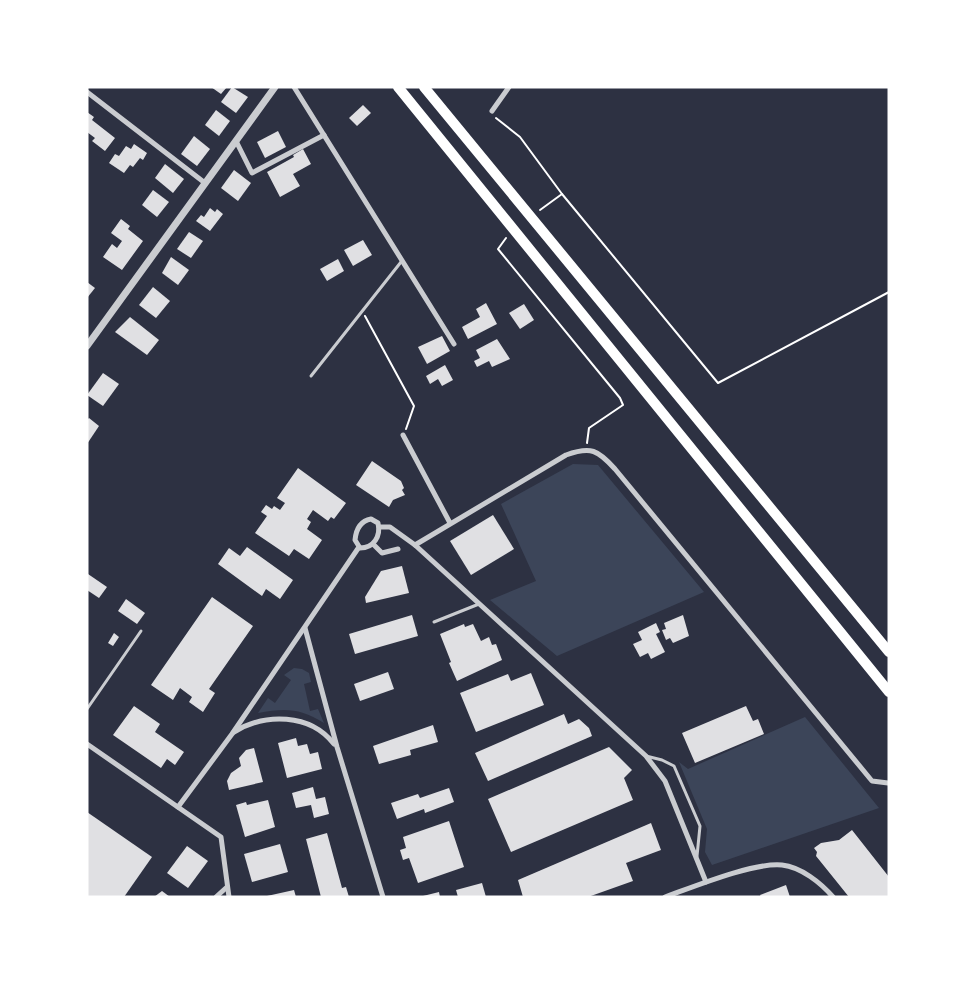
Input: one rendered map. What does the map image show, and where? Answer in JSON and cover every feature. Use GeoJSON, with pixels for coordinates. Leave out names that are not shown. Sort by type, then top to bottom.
{"type":"FeatureCollection","features":[{"type":"Feature","properties":{"kind":"highway"},"geometry":{"type":"LineString","coordinates":[[398,87],[889,692]]}},
{"type":"Feature","properties":{"kind":"highway"},"geometry":{"type":"LineString","coordinates":[[424,87],[889,652]]}},
{"type":"Feature","properties":{"kind":"street"},"geometry":{"type":"LineString","coordinates":[[87,346],[274,87]]}},
{"type":"Feature","properties":{"kind":"street"},"geometry":{"type":"LineString","coordinates":[[294,87],[454,344]]}},
{"type":"Feature","properties":{"kind":"street"},"geometry":{"type":"LineString","coordinates":[[492,111],[509,87]]}},
{"type":"Feature","properties":{"kind":"street"},"geometry":{"type":"LineString","coordinates":[[87,93],[199,176],[205,183]]}},
{"type":"Feature","properties":{"kind":"street"},"geometry":{"type":"LineString","coordinates":[[236,141],[252,173],[324,135]]}},
{"type":"Feature","properties":{"kind":"street"},"geometry":{"type":"LineString","coordinates":[[403,435],[450,523]]}},
{"type":"Feature","properties":{"kind":"street"},"geometry":{"type":"LineString","coordinates":[[415,545],[566,456],[581,450],[592,450],[604,457],[615,469],[873,781],[888,783]]}},
{"type":"Feature","properties":{"kind":"street"},"geometry":{"type":"LineString","coordinates":[[366,520],[375,520],[379,533],[373,544],[364,548],[359,547],[355,540],[361,524],[366,520]]}},
{"type":"Feature","properties":{"kind":"street"},"geometry":{"type":"LineString","coordinates":[[379,527],[390,527],[415,545],[646,756],[665,781],[706,882]]}},
{"type":"Feature","properties":{"kind":"street"},"geometry":{"type":"LineString","coordinates":[[373,544],[382,553],[398,549]]}},
{"type":"Feature","properties":{"kind":"street"},"geometry":{"type":"LineString","coordinates":[[178,807],[232,734],[359,547]]}},
{"type":"Feature","properties":{"kind":"street"},"geometry":{"type":"LineString","coordinates":[[305,627],[337,747],[382,897]]}},
{"type":"Feature","properties":{"kind":"street"},"geometry":{"type":"LineString","coordinates":[[232,734],[253,723],[277,719],[291,720],[316,728],[337,747]]}},
{"type":"Feature","properties":{"kind":"street"},"geometry":{"type":"LineString","coordinates":[[87,744],[221,837],[229,897]]}},
{"type":"Feature","properties":{"kind":"street"},"geometry":{"type":"LineString","coordinates":[[665,897],[706,882],[759,867],[782,865],[814,879],[833,897]]}},
{"type":"Feature","properties":{"kind":"street"},"geometry":{"type":"LineString","coordinates":[[216,897],[226,886]]}},
{"type":"Feature","properties":{"kind":"lane"},"geometry":{"type":"LineString","coordinates":[[311,376],[402,260]]}},
{"type":"Feature","properties":{"kind":"lane"},"geometry":{"type":"LineString","coordinates":[[434,622],[478,604]]}},
{"type":"Feature","properties":{"kind":"lane"},"geometry":{"type":"LineString","coordinates":[[87,709],[141,631]]}},
{"type":"Feature","properties":{"kind":"lane"},"geometry":{"type":"LineString","coordinates":[[646,756],[674,766],[700,826],[697,858]]}},
{"type":"Feature","properties":{"kind":"path"},"geometry":{"type":"LineString","coordinates":[[492,111],[494,116],[520,137],[562,194],[718,383],[889,292]]}},
{"type":"Feature","properties":{"kind":"path"},"geometry":{"type":"LineString","coordinates":[[540,210],[562,194]]}},
{"type":"Feature","properties":{"kind":"path"},"geometry":{"type":"LineString","coordinates":[[506,238],[498,249],[620,398],[623,405],[594,422],[589,428],[586,450]]}},
{"type":"Feature","properties":{"kind":"path"},"geometry":{"type":"LineString","coordinates":[[363,311],[414,406],[403,435]]}},
{"type":"Feature","properties":{"kind":"shaded area"},"geometry":{"type":"Polygon","coordinates":[[[573,464],[598,465],[704,592],[557,656],[490,600],[536,581],[501,504],[573,464]]]}},
{"type":"Feature","properties":{"kind":"shaded area"},"geometry":{"type":"Polygon","coordinates":[[[294,668],[309,673],[311,682],[304,684],[310,711],[318,709],[324,723],[307,714],[292,710],[258,713],[268,698],[275,703],[291,680],[284,675],[294,668]]]}},
{"type":"Feature","properties":{"kind":"shaded area"},"geometry":{"type":"Polygon","coordinates":[[[805,717],[879,808],[712,865],[705,852],[707,829],[679,762],[688,769],[805,717]]]}},
{"type":"Feature","properties":{"kind":"building"},"geometry":{"type":"Polygon","coordinates":[[[211,87],[227,87],[221,94],[211,87]]]}},
{"type":"Feature","properties":{"kind":"building"},"geometry":{"type":"Polygon","coordinates":[[[232,87],[248,97],[236,113],[221,102],[232,87]]]}},
{"type":"Feature","properties":{"kind":"building"},"geometry":{"type":"Polygon","coordinates":[[[363,105],[371,113],[357,126],[349,118],[363,105]]]}},
{"type":"Feature","properties":{"kind":"building"},"geometry":{"type":"Polygon","coordinates":[[[216,110],[230,121],[219,136],[205,125],[216,110]]]}},
{"type":"Feature","properties":{"kind":"building"},"geometry":{"type":"Polygon","coordinates":[[[87,112],[94,117],[92,120],[115,138],[105,151],[92,141],[95,138],[87,132],[87,112]]]}},
{"type":"Feature","properties":{"kind":"building"},"geometry":{"type":"Polygon","coordinates":[[[278,131],[286,147],[265,158],[257,142],[278,131]]]}},
{"type":"Feature","properties":{"kind":"building"},"geometry":{"type":"Polygon","coordinates":[[[194,136],[210,149],[197,166],[181,154],[194,136]]]}},
{"type":"Feature","properties":{"kind":"building"},"geometry":{"type":"Polygon","coordinates":[[[134,144],[147,153],[143,160],[140,158],[124,173],[109,163],[115,154],[119,156],[126,146],[131,149],[134,144]]]}},
{"type":"Feature","properties":{"kind":"building"},"geometry":{"type":"Polygon","coordinates":[[[303,149],[311,164],[293,174],[300,186],[280,197],[267,172],[294,157],[293,155],[303,149]]]}},
{"type":"Feature","properties":{"kind":"building"},"geometry":{"type":"Polygon","coordinates":[[[165,164],[184,179],[173,193],[155,178],[165,164]]]}},
{"type":"Feature","properties":{"kind":"building"},"geometry":{"type":"Polygon","coordinates":[[[234,170],[251,183],[238,201],[221,188],[234,170]]]}},
{"type":"Feature","properties":{"kind":"building"},"geometry":{"type":"Polygon","coordinates":[[[153,190],[169,202],[157,217],[142,205],[153,190]]]}},
{"type":"Feature","properties":{"kind":"building"},"geometry":{"type":"Polygon","coordinates":[[[210,208],[215,212],[217,209],[223,214],[210,231],[196,221],[201,215],[204,217],[210,208]]]}},
{"type":"Feature","properties":{"kind":"building"},"geometry":{"type":"Polygon","coordinates":[[[121,219],[130,226],[128,229],[143,241],[122,270],[103,257],[112,244],[117,248],[122,241],[111,233],[121,219]]]}},
{"type":"Feature","properties":{"kind":"building"},"geometry":{"type":"Polygon","coordinates":[[[189,232],[203,241],[191,258],[177,249],[189,232]]]}},
{"type":"Feature","properties":{"kind":"building"},"geometry":{"type":"Polygon","coordinates":[[[363,240],[372,255],[353,266],[344,250],[363,240]]]}},
{"type":"Feature","properties":{"kind":"building"},"geometry":{"type":"Polygon","coordinates":[[[171,257],[189,270],[178,285],[162,273],[171,257]]]}},
{"type":"Feature","properties":{"kind":"building"},"geometry":{"type":"Polygon","coordinates":[[[338,259],[344,271],[327,281],[320,269],[338,259]]]}},
{"type":"Feature","properties":{"kind":"building"},"geometry":{"type":"Polygon","coordinates":[[[87,282],[95,288],[87,298],[87,282]]]}},
{"type":"Feature","properties":{"kind":"building"},"geometry":{"type":"Polygon","coordinates":[[[153,287],[170,301],[156,318],[139,305],[153,287]]]}},
{"type":"Feature","properties":{"kind":"building"},"geometry":{"type":"Polygon","coordinates":[[[486,303],[497,324],[468,339],[462,327],[480,317],[476,309],[486,303]]]}},
{"type":"Feature","properties":{"kind":"building"},"geometry":{"type":"Polygon","coordinates":[[[524,304],[534,320],[520,329],[509,313],[524,304]]]}},
{"type":"Feature","properties":{"kind":"building"},"geometry":{"type":"Polygon","coordinates":[[[130,317],[159,340],[147,355],[115,332],[130,317]]]}},
{"type":"Feature","properties":{"kind":"building"},"geometry":{"type":"Polygon","coordinates":[[[442,336],[450,351],[427,364],[418,347],[442,336]]]}},
{"type":"Feature","properties":{"kind":"building"},"geometry":{"type":"Polygon","coordinates":[[[497,339],[510,359],[492,367],[489,361],[477,367],[474,361],[480,358],[476,350],[497,339]]]}},
{"type":"Feature","properties":{"kind":"building"},"geometry":{"type":"Polygon","coordinates":[[[445,365],[453,380],[442,386],[438,379],[430,384],[426,376],[445,365]]]}},
{"type":"Feature","properties":{"kind":"building"},"geometry":{"type":"Polygon","coordinates":[[[103,373],[119,384],[103,406],[87,395],[103,373]]]}},
{"type":"Feature","properties":{"kind":"building"},"geometry":{"type":"Polygon","coordinates":[[[89,418],[99,426],[87,444],[87,420],[89,418]]]}},
{"type":"Feature","properties":{"kind":"building"},"geometry":{"type":"Polygon","coordinates":[[[372,461],[401,481],[404,488],[402,490],[405,495],[393,500],[389,507],[356,485],[372,461]]]}},
{"type":"Feature","properties":{"kind":"building"},"geometry":{"type":"Polygon","coordinates":[[[298,468],[346,503],[334,519],[331,517],[328,521],[313,510],[307,519],[311,522],[307,529],[322,540],[309,559],[294,549],[289,556],[255,533],[267,516],[261,512],[266,505],[280,510],[285,503],[277,498],[298,468]]]}},
{"type":"Feature","properties":{"kind":"building"},"geometry":{"type":"Polygon","coordinates":[[[493,515],[514,549],[471,575],[450,541],[493,515]]]}},
{"type":"Feature","properties":{"kind":"building"},"geometry":{"type":"Polygon","coordinates":[[[247,547],[293,580],[280,599],[266,589],[262,596],[218,564],[229,548],[240,556],[247,547]]]}},
{"type":"Feature","properties":{"kind":"building"},"geometry":{"type":"Polygon","coordinates":[[[402,566],[409,593],[366,603],[365,597],[381,571],[402,566]]]}},
{"type":"Feature","properties":{"kind":"building"},"geometry":{"type":"Polygon","coordinates":[[[88,574],[107,587],[99,598],[87,590],[88,574]]]}},
{"type":"Feature","properties":{"kind":"building"},"geometry":{"type":"Polygon","coordinates":[[[212,597],[253,626],[209,689],[215,693],[203,712],[189,702],[192,697],[180,688],[173,700],[151,685],[212,597]]]}},
{"type":"Feature","properties":{"kind":"building"},"geometry":{"type":"Polygon","coordinates":[[[126,599],[145,613],[137,624],[118,611],[126,599]]]}},
{"type":"Feature","properties":{"kind":"building"},"geometry":{"type":"Polygon","coordinates":[[[412,615],[418,636],[355,654],[349,634],[412,615]]]}},
{"type":"Feature","properties":{"kind":"building"},"geometry":{"type":"Polygon","coordinates":[[[683,615],[689,636],[673,643],[670,638],[666,640],[662,630],[666,629],[664,623],[683,615]]]}},
{"type":"Feature","properties":{"kind":"building"},"geometry":{"type":"Polygon","coordinates":[[[656,623],[660,632],[656,634],[665,652],[651,659],[648,653],[640,657],[633,644],[642,640],[638,632],[656,623]]]}},
{"type":"Feature","properties":{"kind":"building"},"geometry":{"type":"Polygon","coordinates":[[[464,624],[465,627],[473,624],[481,641],[489,637],[492,645],[496,644],[502,660],[457,681],[440,634],[464,624]]]}},
{"type":"Feature","properties":{"kind":"building"},"geometry":{"type":"Polygon","coordinates":[[[114,633],[119,637],[113,646],[108,643],[114,633]]]}},
{"type":"Feature","properties":{"kind":"building"},"geometry":{"type":"Polygon","coordinates":[[[388,672],[394,689],[360,701],[354,684],[388,672]]]}},
{"type":"Feature","properties":{"kind":"building"},"geometry":{"type":"Polygon","coordinates":[[[531,673],[544,705],[476,732],[460,693],[508,674],[511,681],[531,673]]]}},
{"type":"Feature","properties":{"kind":"building"},"geometry":{"type":"Polygon","coordinates":[[[134,706],[160,724],[155,732],[184,752],[175,765],[167,759],[161,768],[113,735],[134,706]]]}},
{"type":"Feature","properties":{"kind":"building"},"geometry":{"type":"Polygon","coordinates":[[[746,706],[753,721],[758,719],[764,734],[695,763],[682,733],[746,706]]]}},
{"type":"Feature","properties":{"kind":"building"},"geometry":{"type":"Polygon","coordinates":[[[564,714],[568,724],[579,719],[589,728],[592,736],[488,781],[475,753],[564,714]]]}},
{"type":"Feature","properties":{"kind":"building"},"geometry":{"type":"Polygon","coordinates":[[[433,725],[438,742],[410,750],[411,755],[379,764],[373,746],[433,725]]]}},
{"type":"Feature","properties":{"kind":"building"},"geometry":{"type":"Polygon","coordinates":[[[296,738],[298,746],[307,744],[310,754],[318,752],[322,769],[287,778],[278,743],[296,738]]]}},
{"type":"Feature","properties":{"kind":"building"},"geometry":{"type":"Polygon","coordinates":[[[609,747],[632,770],[624,778],[633,800],[511,852],[488,799],[609,747]]]}},
{"type":"Feature","properties":{"kind":"building"},"geometry":{"type":"Polygon","coordinates":[[[254,748],[263,782],[229,790],[227,781],[231,773],[241,766],[239,758],[246,750],[254,748]]]}},
{"type":"Feature","properties":{"kind":"building"},"geometry":{"type":"Polygon","coordinates":[[[313,787],[316,799],[325,797],[329,814],[314,818],[311,805],[296,808],[292,793],[313,787]]]}},
{"type":"Feature","properties":{"kind":"building"},"geometry":{"type":"Polygon","coordinates":[[[449,788],[454,802],[425,813],[424,809],[397,819],[391,803],[418,794],[420,798],[449,788]]]}},
{"type":"Feature","properties":{"kind":"building"},"geometry":{"type":"Polygon","coordinates":[[[268,800],[275,827],[245,837],[236,805],[268,800]]]}},
{"type":"Feature","properties":{"kind":"building"},"geometry":{"type":"Polygon","coordinates":[[[87,812],[152,857],[124,897],[87,897],[87,812]]]}},
{"type":"Feature","properties":{"kind":"building"},"geometry":{"type":"Polygon","coordinates":[[[449,821],[464,867],[418,883],[409,858],[403,860],[400,850],[406,848],[403,837],[449,821]]]}},
{"type":"Feature","properties":{"kind":"building"},"geometry":{"type":"Polygon","coordinates":[[[651,823],[661,850],[626,863],[633,881],[588,897],[523,897],[518,880],[651,823]]]}},
{"type":"Feature","properties":{"kind":"building"},"geometry":{"type":"Polygon","coordinates":[[[852,830],[889,877],[889,897],[849,897],[816,856],[817,852],[814,848],[821,843],[839,840],[852,830]]]}},
{"type":"Feature","properties":{"kind":"building"},"geometry":{"type":"Polygon","coordinates":[[[327,833],[342,888],[346,887],[349,897],[321,897],[306,839],[327,833]]]}},
{"type":"Feature","properties":{"kind":"building"},"geometry":{"type":"Polygon","coordinates":[[[280,844],[288,872],[252,882],[244,854],[280,844]]]}},
{"type":"Feature","properties":{"kind":"building"},"geometry":{"type":"Polygon","coordinates":[[[187,846],[208,861],[188,888],[167,873],[187,846]]]}},
{"type":"Feature","properties":{"kind":"building"},"geometry":{"type":"Polygon","coordinates":[[[482,883],[486,897],[458,897],[456,890],[482,883]]]}},
{"type":"Feature","properties":{"kind":"building"},"geometry":{"type":"Polygon","coordinates":[[[786,885],[790,897],[761,897],[760,895],[786,885]]]}},
{"type":"Feature","properties":{"kind":"building"},"geometry":{"type":"Polygon","coordinates":[[[294,890],[296,897],[267,896],[294,890]]]}},
{"type":"Feature","properties":{"kind":"building"},"geometry":{"type":"Polygon","coordinates":[[[162,891],[170,897],[154,897],[162,891]]]}},
{"type":"Feature","properties":{"kind":"building"},"geometry":{"type":"Polygon","coordinates":[[[439,892],[440,897],[423,897],[423,896],[439,892]]]}}]}
